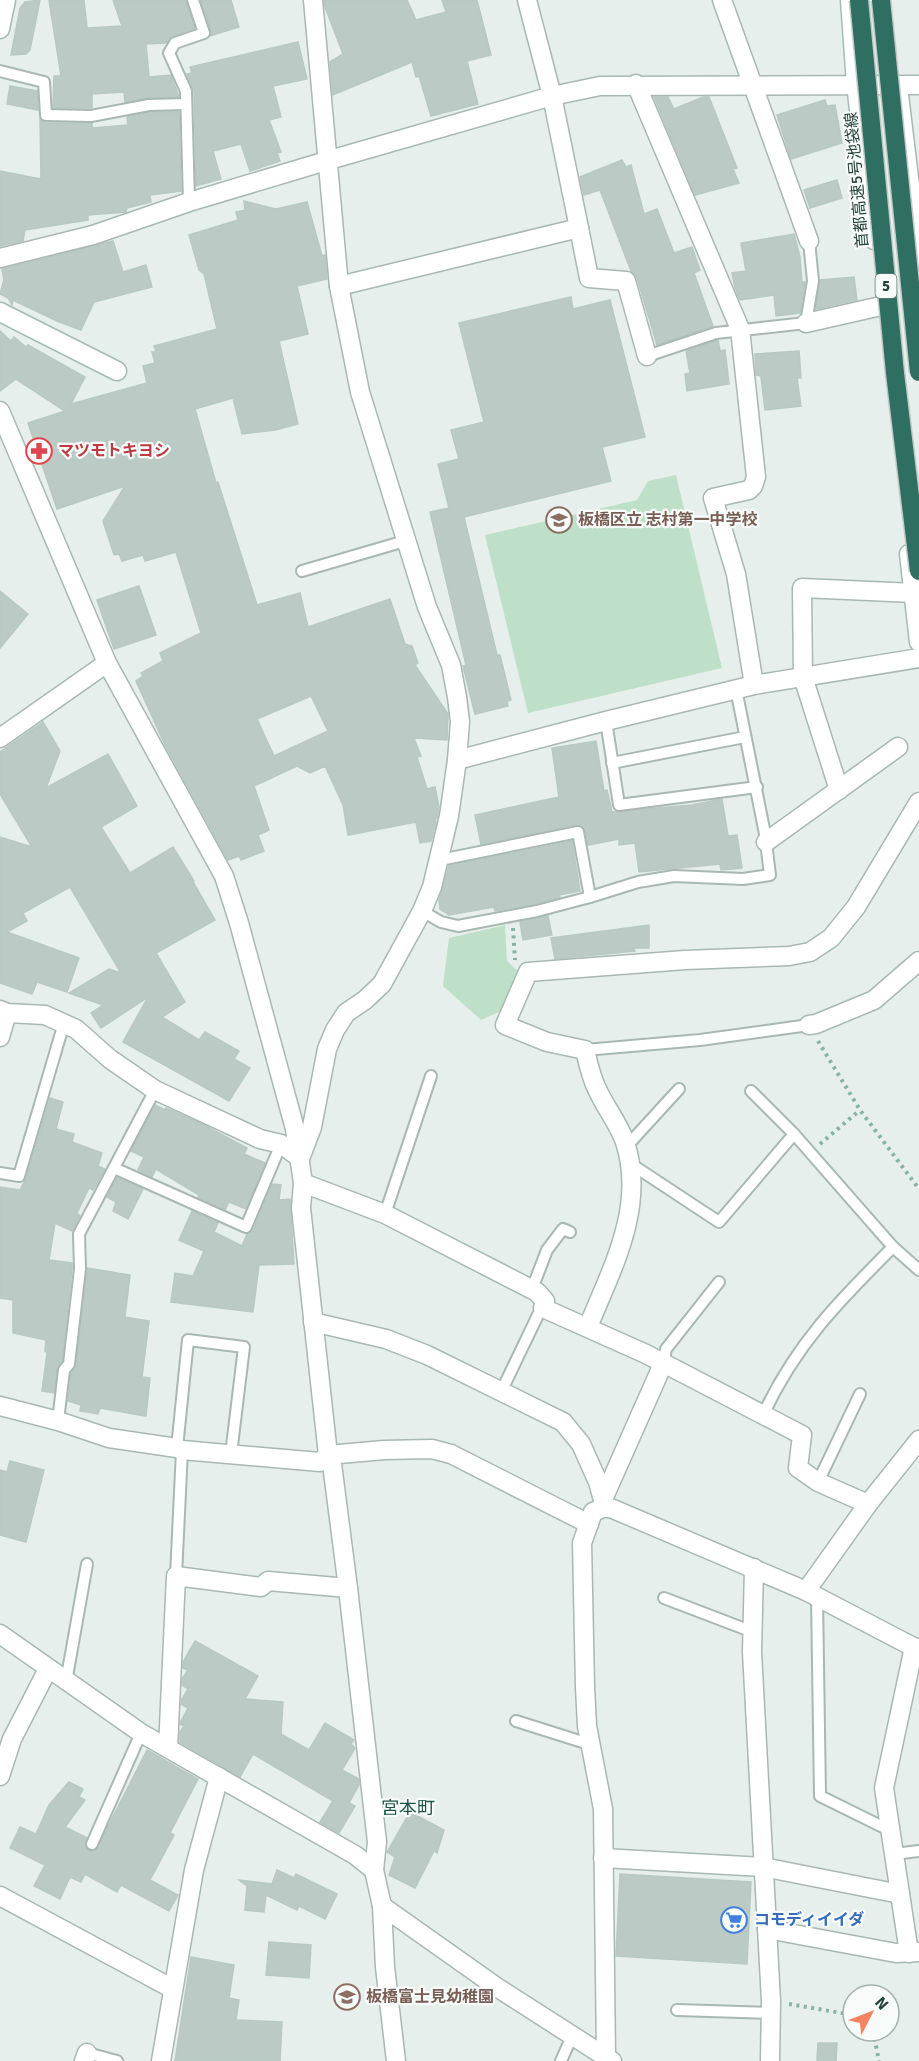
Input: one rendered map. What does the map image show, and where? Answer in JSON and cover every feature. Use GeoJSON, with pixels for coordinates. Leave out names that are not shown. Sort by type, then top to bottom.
{"type":"FeatureCollection","features":[{"type":"Feature","properties":{"kind":"highway","name":"首都高速5号池袋線"},"geometry":{"type":"LineString","coordinates":[[860,0],[895,373],[919,571]]}},
{"type":"Feature","properties":{"kind":"highway","name":"5"},"geometry":{"type":"LineString","coordinates":[[881,0],[919,372]]}},
{"type":"Feature","properties":{"kind":"street"},"geometry":{"type":"LineString","coordinates":[[0,29],[6,0]]}},
{"type":"Feature","properties":{"kind":"street"},"geometry":{"type":"LineString","coordinates":[[300,1158],[312,1127],[327,1050],[335,1030],[346,1013],[382,984],[422,911],[432,887],[440,860],[457,760],[460,722],[458,697],[451,665],[427,607],[405,542],[360,392],[339,286],[313,0]]}},
{"type":"Feature","properties":{"kind":"street"},"geometry":{"type":"LineString","coordinates":[[527,0],[552,96],[589,278],[626,280],[647,356]]}},
{"type":"Feature","properties":{"kind":"street"},"geometry":{"type":"LineString","coordinates":[[722,0],[809,241]]}},
{"type":"Feature","properties":{"kind":"street"},"geometry":{"type":"LineString","coordinates":[[850,0],[856,84],[919,642]]}},
{"type":"Feature","properties":{"kind":"street"},"geometry":{"type":"LineString","coordinates":[[890,0],[919,260]]}},
{"type":"Feature","properties":{"kind":"street"},"geometry":{"type":"LineString","coordinates":[[636,84],[740,329],[756,477],[749,490],[712,498],[736,574],[745,687]]}},
{"type":"Feature","properties":{"kind":"street"},"geometry":{"type":"LineString","coordinates":[[0,258],[93,235],[189,202],[552,96],[600,86],[636,84],[919,85]]}},
{"type":"Feature","properties":{"kind":"street"},"geometry":{"type":"LineString","coordinates":[[339,286],[579,228]]}},
{"type":"Feature","properties":{"kind":"street"},"geometry":{"type":"LineString","coordinates":[[806,323],[881,306]]}},
{"type":"Feature","properties":{"kind":"street"},"geometry":{"type":"LineString","coordinates":[[0,312],[117,371]]}},
{"type":"Feature","properties":{"kind":"street"},"geometry":{"type":"LineString","coordinates":[[0,411],[107,663],[224,876],[296,1129],[303,1183],[301,1208],[328,1455],[332,1464],[348,1588],[377,1842],[374,1870],[382,1906],[385,1966],[396,2061]]}},
{"type":"Feature","properties":{"kind":"street"},"geometry":{"type":"LineString","coordinates":[[839,790],[803,677],[802,588],[914,593]]}},
{"type":"Feature","properties":{"kind":"street"},"geometry":{"type":"LineString","coordinates":[[457,760],[745,687],[919,658]]}},
{"type":"Feature","properties":{"kind":"street"},"geometry":{"type":"LineString","coordinates":[[0,738],[107,663]]}},
{"type":"Feature","properties":{"kind":"street"},"geometry":{"type":"LineString","coordinates":[[766,842],[898,747]]}},
{"type":"Feature","properties":{"kind":"street"},"geometry":{"type":"LineString","coordinates":[[588,1327],[628,1224],[631,1207],[628,1155],[624,1140],[596,1088],[585,1050],[548,1042],[506,1025],[528,972],[685,960],[789,956],[810,952],[831,938],[856,907],[919,802]]}},
{"type":"Feature","properties":{"kind":"street"},"geometry":{"type":"LineString","coordinates":[[810,1025],[874,1000],[919,961]]}},
{"type":"Feature","properties":{"kind":"street"},"geometry":{"type":"LineString","coordinates":[[0,1037],[3,1012],[45,1015],[76,1029],[110,1059],[155,1090],[260,1138],[281,1144],[300,1158]]}},
{"type":"Feature","properties":{"kind":"street"},"geometry":{"type":"LineString","coordinates":[[303,1183],[385,1214],[532,1289],[545,1301],[543,1308],[646,1354],[802,1435],[798,1468],[818,1482],[868,1504]]}},
{"type":"Feature","properties":{"kind":"street"},"geometry":{"type":"LineString","coordinates":[[313,1322],[386,1339],[427,1355],[562,1422],[581,1444],[605,1502],[613,1509],[811,1594],[916,1649],[884,1788],[900,1894],[914,1952],[896,1953],[767,1929]]}},
{"type":"Feature","properties":{"kind":"street"},"geometry":{"type":"LineString","coordinates":[[609,2059],[603,1809],[587,1726],[582,1543],[593,1512],[605,1502],[663,1364]]}},
{"type":"Feature","properties":{"kind":"street"},"geometry":{"type":"LineString","coordinates":[[0,1406],[58,1421],[109,1438],[180,1449],[320,1462],[328,1455],[432,1449],[451,1454],[588,1524]]}},
{"type":"Feature","properties":{"kind":"street"},"geometry":{"type":"LineString","coordinates":[[811,1594],[868,1504],[919,1440]]}},
{"type":"Feature","properties":{"kind":"street"},"geometry":{"type":"LineString","coordinates":[[754,1568],[753,1632],[771,2007],[770,2061]]}},
{"type":"Feature","properties":{"kind":"street"},"geometry":{"type":"LineString","coordinates":[[168,1748],[176,1576],[261,1587],[268,1581],[348,1588]]}},
{"type":"Feature","properties":{"kind":"street"},"geometry":{"type":"LineString","coordinates":[[0,1634],[141,1733],[356,1855],[374,1870]]}},
{"type":"Feature","properties":{"kind":"street"},"geometry":{"type":"LineString","coordinates":[[0,1776],[12,1739],[48,1669]]}},
{"type":"Feature","properties":{"kind":"street"},"geometry":{"type":"LineString","coordinates":[[161,2061],[195,1870],[219,1777]]}},
{"type":"Feature","properties":{"kind":"street"},"geometry":{"type":"LineString","coordinates":[[603,1858],[763,1867],[900,1894]]}},
{"type":"Feature","properties":{"kind":"street"},"geometry":{"type":"LineString","coordinates":[[0,1896],[173,1989]]}},
{"type":"Feature","properties":{"kind":"street"},"geometry":{"type":"LineString","coordinates":[[382,1906],[498,1989],[609,2059]]}},
{"type":"Feature","properties":{"kind":"lane"},"geometry":{"type":"LineString","coordinates":[[189,202],[186,91],[169,53],[175,43],[204,33],[193,0]]}},
{"type":"Feature","properties":{"kind":"lane"},"geometry":{"type":"LineString","coordinates":[[0,71],[44,82],[46,114],[91,116],[149,105],[186,104]]}},
{"type":"Feature","properties":{"kind":"lane"},"geometry":{"type":"LineString","coordinates":[[647,356],[716,333],[806,323],[813,281],[809,241]]}},
{"type":"Feature","properties":{"kind":"lane"},"geometry":{"type":"LineString","coordinates":[[302,571],[405,542]]}},
{"type":"Feature","properties":{"kind":"lane"},"geometry":{"type":"LineString","coordinates":[[422,911],[441,922],[458,926],[537,911],[638,882],[674,876],[743,879],[770,875],[757,787],[745,737],[745,687]]}},
{"type":"Feature","properties":{"kind":"lane"},"geometry":{"type":"LineString","coordinates":[[606,721],[618,805],[757,787]]}},
{"type":"Feature","properties":{"kind":"lane"},"geometry":{"type":"LineString","coordinates":[[612,764],[745,737]]}},
{"type":"Feature","properties":{"kind":"lane"},"geometry":{"type":"LineString","coordinates":[[440,860],[578,832],[590,897]]}},
{"type":"Feature","properties":{"kind":"lane"},"geometry":{"type":"LineString","coordinates":[[0,1173],[20,1176],[64,1023]]}},
{"type":"Feature","properties":{"kind":"lane"},"geometry":{"type":"LineString","coordinates":[[585,1050],[700,1040],[810,1025]]}},
{"type":"Feature","properties":{"kind":"lane"},"geometry":{"type":"LineString","coordinates":[[385,1214],[431,1076]]}},
{"type":"Feature","properties":{"kind":"lane"},"geometry":{"type":"LineString","coordinates":[[679,1089],[628,1155],[719,1222],[794,1134]]}},
{"type":"Feature","properties":{"kind":"lane"},"geometry":{"type":"LineString","coordinates":[[58,1421],[64,1370],[69,1364],[79,1281],[79,1234],[155,1090]]}},
{"type":"Feature","properties":{"kind":"lane"},"geometry":{"type":"LineString","coordinates":[[751,1091],[794,1134],[893,1247],[919,1270]]}},
{"type":"Feature","properties":{"kind":"lane"},"geometry":{"type":"LineString","coordinates":[[114,1168],[246,1227],[281,1144]]}},
{"type":"Feature","properties":{"kind":"lane"},"geometry":{"type":"LineString","coordinates":[[532,1289],[547,1250],[563,1229],[570,1232]]}},
{"type":"Feature","properties":{"kind":"lane"},"geometry":{"type":"LineString","coordinates":[[764,1415],[776,1388],[805,1342],[829,1312],[893,1247]]}},
{"type":"Feature","properties":{"kind":"lane"},"geometry":{"type":"LineString","coordinates":[[663,1364],[666,1349],[719,1282]]}},
{"type":"Feature","properties":{"kind":"lane"},"geometry":{"type":"LineString","coordinates":[[501,1392],[537,1315],[543,1308]]}},
{"type":"Feature","properties":{"kind":"lane"},"geometry":{"type":"LineString","coordinates":[[176,1576],[180,1449],[188,1340],[244,1347],[231,1454]]}},
{"type":"Feature","properties":{"kind":"lane"},"geometry":{"type":"LineString","coordinates":[[818,1482],[860,1394]]}},
{"type":"Feature","properties":{"kind":"lane"},"geometry":{"type":"LineString","coordinates":[[66,1682],[87,1564]]}},
{"type":"Feature","properties":{"kind":"lane"},"geometry":{"type":"LineString","coordinates":[[811,1594],[820,1796],[891,1831]]}},
{"type":"Feature","properties":{"kind":"lane"},"geometry":{"type":"LineString","coordinates":[[664,1598],[753,1632]]}},
{"type":"Feature","properties":{"kind":"lane"},"geometry":{"type":"LineString","coordinates":[[516,1721],[592,1745]]}},
{"type":"Feature","properties":{"kind":"lane"},"geometry":{"type":"LineString","coordinates":[[92,1844],[141,1733]]}},
{"type":"Feature","properties":{"kind":"lane"},"geometry":{"type":"LineString","coordinates":[[894,1854],[919,1851]]}},
{"type":"Feature","properties":{"kind":"lane"},"geometry":{"type":"LineString","coordinates":[[677,2010],[771,2007]]}},
{"type":"Feature","properties":{"kind":"lane"},"geometry":{"type":"LineString","coordinates":[[561,2061],[572,2036]]}},
{"type":"Feature","properties":{"kind":"lane"},"geometry":{"type":"LineString","coordinates":[[85,2057],[117,2061]]}},
{"type":"Feature","properties":{"kind":"path"},"geometry":{"type":"LineString","coordinates":[[512,923],[515,963],[528,972]]}},
{"type":"Feature","properties":{"kind":"path"},"geometry":{"type":"LineString","coordinates":[[810,1025],[860,1110],[919,1189]]}},
{"type":"Feature","properties":{"kind":"path"},"geometry":{"type":"LineString","coordinates":[[810,1152],[860,1110]]}},
{"type":"Feature","properties":{"kind":"path"},"geometry":{"type":"LineString","coordinates":[[771,2007],[841,2014]]}},
{"type":"Feature","properties":{"kind":"path"},"geometry":{"type":"LineString","coordinates":[[875,2043],[879,2061]]}},
{"type":"Feature","properties":{"kind":"green space"},"geometry":{"type":"Polygon","coordinates":[[[676,475],[722,668],[528,713],[485,535],[637,500],[648,481],[676,475]]]}},
{"type":"Feature","properties":{"kind":"green space"},"geometry":{"type":"Polygon","coordinates":[[[505,925],[507,961],[520,973],[504,1010],[481,1020],[443,986],[449,938],[505,925]]]}},
{"type":"Feature","properties":{"kind":"building"},"geometry":{"type":"Polygon","coordinates":[[[40,0],[30,50],[26,54],[11,55],[20,8],[25,2],[40,0]]]}},
{"type":"Feature","properties":{"kind":"building"},"geometry":{"type":"Polygon","coordinates":[[[49,0],[84,0],[87,28],[122,26],[113,0],[186,0],[195,28],[173,36],[166,43],[146,44],[149,77],[171,75],[179,97],[125,102],[124,92],[92,94],[92,108],[53,108],[54,76],[61,76],[49,0]]]}},
{"type":"Feature","properties":{"kind":"building"},"geometry":{"type":"Polygon","coordinates":[[[201,0],[231,0],[239,27],[210,36],[211,31],[201,0]]]}},
{"type":"Feature","properties":{"kind":"building"},"geometry":{"type":"Polygon","coordinates":[[[324,0],[407,0],[416,20],[446,12],[442,0],[477,0],[491,55],[467,61],[478,104],[431,116],[419,76],[416,77],[412,62],[333,95],[330,62],[343,54],[324,0]]]}},
{"type":"Feature","properties":{"kind":"building"},"geometry":{"type":"Polygon","coordinates":[[[298,42],[307,79],[273,86],[281,117],[269,120],[281,152],[277,153],[280,161],[250,171],[241,144],[213,151],[221,179],[196,186],[194,91],[187,74],[192,73],[190,67],[298,42]]]}},
{"type":"Feature","properties":{"kind":"building"},"geometry":{"type":"Polygon","coordinates":[[[10,86],[37,91],[38,110],[7,104],[10,86]]]}},
{"type":"Feature","properties":{"kind":"building"},"geometry":{"type":"Polygon","coordinates":[[[654,97],[668,97],[674,109],[703,97],[709,97],[737,168],[733,169],[739,183],[695,195],[654,97]]]}},
{"type":"Feature","properties":{"kind":"building"},"geometry":{"type":"Polygon","coordinates":[[[825,100],[827,106],[835,105],[842,143],[791,159],[777,115],[825,100]]]}},
{"type":"Feature","properties":{"kind":"building"},"geometry":{"type":"Polygon","coordinates":[[[150,112],[179,112],[181,191],[150,195],[151,202],[127,208],[126,212],[88,215],[88,220],[25,230],[23,241],[0,246],[0,171],[41,179],[40,119],[46,123],[92,123],[92,128],[128,125],[127,117],[150,112]]]}},
{"type":"Feature","properties":{"kind":"building"},"geometry":{"type":"Polygon","coordinates":[[[622,160],[626,167],[631,165],[644,214],[657,209],[674,253],[692,247],[700,270],[694,273],[713,326],[657,345],[637,278],[631,271],[600,190],[584,195],[580,177],[622,160]]]}},
{"type":"Feature","properties":{"kind":"building"},"geometry":{"type":"Polygon","coordinates":[[[837,180],[842,198],[810,208],[804,190],[837,180]]]}},
{"type":"Feature","properties":{"kind":"building"},"geometry":{"type":"Polygon","coordinates":[[[244,201],[276,209],[307,202],[322,256],[325,255],[327,279],[297,286],[308,334],[279,341],[298,424],[275,430],[242,434],[233,398],[195,409],[216,483],[218,482],[257,605],[300,593],[308,627],[390,599],[405,644],[412,646],[418,663],[415,665],[448,714],[447,740],[414,738],[421,756],[417,757],[427,789],[435,787],[439,807],[431,841],[420,843],[416,822],[348,835],[343,805],[325,766],[310,773],[297,766],[254,786],[269,830],[258,835],[264,851],[241,860],[239,856],[228,860],[165,745],[136,681],[143,676],[141,673],[163,661],[160,653],[201,633],[176,552],[145,561],[143,555],[122,561],[119,554],[114,555],[103,521],[125,486],[57,509],[28,423],[65,411],[16,379],[0,391],[0,331],[11,341],[14,337],[26,347],[28,345],[85,377],[71,404],[147,383],[143,366],[155,363],[152,352],[156,352],[154,346],[217,329],[204,274],[199,270],[189,235],[238,220],[236,212],[245,210],[244,201]],[[311,696],[257,719],[274,756],[328,731],[311,696]]]}},
{"type":"Feature","properties":{"kind":"building"},"geometry":{"type":"Polygon","coordinates":[[[794,234],[800,257],[802,282],[805,282],[800,313],[776,316],[774,295],[740,300],[732,273],[746,271],[741,243],[794,234]]]}},
{"type":"Feature","properties":{"kind":"building"},"geometry":{"type":"Polygon","coordinates":[[[113,241],[123,272],[146,265],[152,287],[94,302],[81,330],[13,300],[12,305],[8,298],[0,294],[4,280],[2,269],[113,241]]]}},
{"type":"Feature","properties":{"kind":"building"},"geometry":{"type":"Polygon","coordinates":[[[854,277],[857,300],[816,309],[820,280],[854,277]]]}},
{"type":"Feature","properties":{"kind":"building"},"geometry":{"type":"Polygon","coordinates":[[[571,297],[573,309],[610,300],[645,437],[602,447],[611,481],[464,517],[497,655],[500,655],[511,700],[507,701],[508,706],[475,714],[463,666],[466,665],[430,512],[449,508],[438,464],[459,459],[451,430],[484,422],[459,323],[571,297]]]}},
{"type":"Feature","properties":{"kind":"building"},"geometry":{"type":"Polygon","coordinates":[[[718,340],[720,351],[725,350],[729,384],[687,391],[685,374],[690,373],[686,351],[718,340]]]}},
{"type":"Feature","properties":{"kind":"building"},"geometry":{"type":"Polygon","coordinates":[[[799,351],[801,378],[797,378],[801,406],[765,410],[761,376],[756,375],[755,354],[799,351]]]}},
{"type":"Feature","properties":{"kind":"building"},"geometry":{"type":"Polygon","coordinates":[[[139,586],[156,635],[114,649],[97,600],[139,586]]]}},
{"type":"Feature","properties":{"kind":"building"},"geometry":{"type":"Polygon","coordinates":[[[0,591],[28,614],[0,648],[0,591]]]}},
{"type":"Feature","properties":{"kind":"building"},"geometry":{"type":"Polygon","coordinates":[[[43,722],[60,751],[46,788],[108,754],[137,806],[101,827],[130,873],[173,847],[215,920],[156,953],[185,1002],[162,1017],[199,1040],[205,1032],[239,1051],[234,1059],[250,1068],[229,1101],[123,1042],[148,997],[101,1028],[91,1013],[103,1005],[69,993],[109,969],[121,973],[70,887],[23,913],[27,921],[7,932],[79,958],[67,992],[37,982],[32,994],[0,983],[0,837],[32,847],[0,794],[0,752],[43,722]]]}},
{"type":"Feature","properties":{"kind":"building"},"geometry":{"type":"Polygon","coordinates":[[[596,741],[604,791],[607,790],[612,812],[692,805],[722,799],[728,836],[737,835],[742,868],[721,870],[720,864],[639,872],[635,843],[619,845],[619,839],[588,845],[585,830],[580,825],[481,844],[475,815],[559,797],[552,748],[596,741]]]}},
{"type":"Feature","properties":{"kind":"building"},"geometry":{"type":"Polygon","coordinates":[[[572,841],[580,891],[559,895],[560,897],[535,904],[495,911],[494,907],[449,915],[440,909],[439,900],[449,866],[572,841]]]}},
{"type":"Feature","properties":{"kind":"building"},"geometry":{"type":"Polygon","coordinates":[[[548,916],[552,935],[523,940],[520,922],[548,916]]]}},
{"type":"Feature","properties":{"kind":"building"},"geometry":{"type":"Polygon","coordinates":[[[649,925],[649,948],[555,959],[551,938],[649,925]]]}},
{"type":"Feature","properties":{"kind":"building"},"geometry":{"type":"Polygon","coordinates":[[[50,1098],[63,1102],[56,1129],[74,1134],[72,1142],[102,1153],[98,1166],[105,1169],[93,1190],[89,1188],[77,1213],[80,1216],[72,1231],[55,1223],[49,1260],[72,1263],[72,1269],[62,1361],[57,1369],[54,1393],[42,1391],[47,1353],[45,1351],[46,1340],[13,1333],[13,1300],[0,1298],[0,1187],[20,1190],[26,1178],[50,1098]]]}},
{"type":"Feature","properties":{"kind":"building"},"geometry":{"type":"Polygon","coordinates":[[[155,1105],[200,1123],[247,1148],[244,1154],[265,1163],[246,1209],[229,1202],[225,1210],[198,1197],[199,1195],[156,1169],[152,1177],[138,1170],[144,1157],[131,1151],[155,1105]]]}},
{"type":"Feature","properties":{"kind":"building"},"geometry":{"type":"Polygon","coordinates":[[[117,1178],[143,1189],[128,1219],[113,1211],[116,1202],[107,1197],[117,1178]]]}},
{"type":"Feature","properties":{"kind":"building"},"geometry":{"type":"Polygon","coordinates":[[[272,1184],[281,1185],[279,1200],[290,1199],[294,1264],[259,1265],[253,1312],[171,1302],[175,1273],[193,1276],[204,1251],[179,1240],[192,1211],[218,1223],[214,1232],[242,1246],[247,1234],[253,1230],[272,1184]]]}},
{"type":"Feature","properties":{"kind":"building"},"geometry":{"type":"Polygon","coordinates":[[[87,1268],[130,1275],[125,1317],[149,1321],[142,1377],[150,1378],[146,1416],[100,1408],[98,1414],[80,1411],[81,1405],[68,1401],[71,1373],[76,1365],[87,1268]]]}},
{"type":"Feature","properties":{"kind":"building"},"geometry":{"type":"Polygon","coordinates":[[[10,1461],[44,1470],[26,1542],[0,1535],[0,1470],[7,1472],[10,1461]]]}},
{"type":"Feature","properties":{"kind":"building"},"geometry":{"type":"Polygon","coordinates":[[[195,1641],[258,1676],[245,1699],[283,1702],[281,1734],[309,1750],[325,1723],[354,1740],[351,1744],[355,1748],[342,1770],[359,1779],[359,1785],[349,1803],[355,1806],[339,1833],[320,1822],[333,1801],[253,1754],[240,1777],[180,1742],[180,1732],[184,1726],[180,1724],[188,1708],[181,1704],[188,1689],[182,1685],[182,1679],[188,1670],[183,1668],[183,1662],[195,1641]]]}},
{"type":"Feature","properties":{"kind":"building"},"geometry":{"type":"Polygon","coordinates":[[[147,1750],[198,1779],[170,1833],[174,1835],[150,1880],[178,1895],[169,1911],[121,1885],[117,1892],[85,1874],[81,1882],[70,1877],[60,1899],[34,1886],[45,1865],[10,1848],[20,1827],[36,1834],[49,1805],[69,1782],[83,1789],[79,1797],[85,1800],[65,1827],[87,1838],[86,1848],[90,1851],[96,1850],[147,1750]]]}},
{"type":"Feature","properties":{"kind":"building"},"geometry":{"type":"Polygon","coordinates":[[[410,1812],[444,1830],[437,1853],[434,1851],[415,1888],[389,1875],[395,1857],[387,1852],[410,1812]]]}},
{"type":"Feature","properties":{"kind":"building"},"geometry":{"type":"Polygon","coordinates":[[[277,1870],[294,1878],[296,1874],[337,1894],[325,1919],[299,1906],[297,1910],[266,1895],[264,1912],[245,1910],[247,1886],[239,1880],[272,1884],[277,1870]]]}},
{"type":"Feature","properties":{"kind":"building"},"geometry":{"type":"Polygon","coordinates":[[[620,1874],[751,1882],[747,1964],[616,1956],[620,1874]]]}},
{"type":"Feature","properties":{"kind":"building"},"geometry":{"type":"Polygon","coordinates":[[[269,1942],[311,1945],[309,1978],[266,1975],[269,1942]]]}},
{"type":"Feature","properties":{"kind":"building"},"geometry":{"type":"Polygon","coordinates":[[[191,1957],[234,1965],[229,1998],[239,2000],[236,2020],[282,2022],[280,2061],[175,2061],[191,1957]]]}},
{"type":"Feature","properties":{"kind":"building"},"geometry":{"type":"Polygon","coordinates":[[[818,2043],[837,2043],[836,2061],[817,2061],[818,2043]]]}},
{"type":"Feature","properties":{"kind":"place","name":"マツモトキヨシ"},"geometry":{"type":"Point","coordinates":[39,451]}},
{"type":"Feature","properties":{"kind":"place","name":"板橋区立 志村第一中学校"},"geometry":{"type":"Point","coordinates":[559,520]}},
{"type":"Feature","properties":{"kind":"place","name":"コモディイイダ"},"geometry":{"type":"Point","coordinates":[734,1920]}},
{"type":"Feature","properties":{"kind":"place","name":"板橋富士見幼稚園"},"geometry":{"type":"Point","coordinates":[347,1997]}},
{"type":"Feature","properties":{"kind":"district","name":"宮本町"},"geometry":{"type":"Point","coordinates":[408,1808]}}]}
